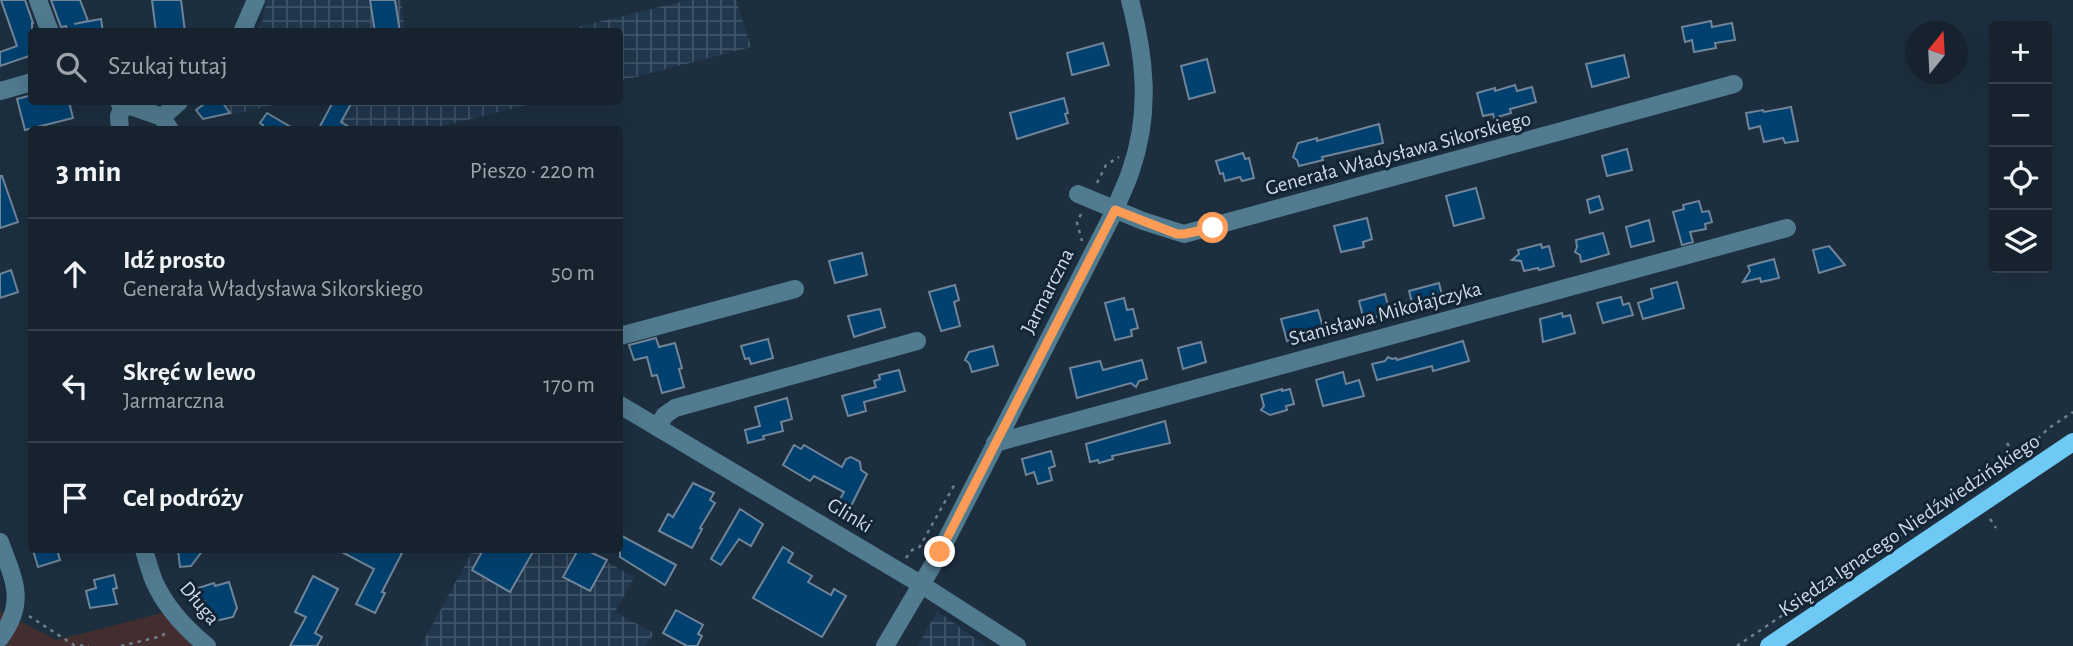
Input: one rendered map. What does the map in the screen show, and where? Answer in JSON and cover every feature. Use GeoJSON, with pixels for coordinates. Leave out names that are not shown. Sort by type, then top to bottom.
{"type":"FeatureCollection","features":[{"type":"Feature","properties":{"kind":"main road","name":"Księdza Ignacego Niedźwiedzińskiego"},"geometry":{"type":"LineString","coordinates":[[1769,646],[2073,442]]}},
{"type":"Feature","properties":{"kind":"street"},"geometry":{"type":"LineString","coordinates":[[37,0],[48,28]]}},
{"type":"Feature","properties":{"kind":"street"},"geometry":{"type":"LineString","coordinates":[[244,28],[256,0]]}},
{"type":"Feature","properties":{"kind":"street","name":"Jarmarczna"},"geometry":{"type":"LineString","coordinates":[[885,646],[922,585],[1115,210],[1131,170],[1144,114],[1144,68],[1130,0]]}},
{"type":"Feature","properties":{"kind":"street"},"geometry":{"type":"LineString","coordinates":[[0,91],[28,83]]}},
{"type":"Feature","properties":{"kind":"street","name":"Generała Władysława Sikorskiego"},"geometry":{"type":"LineString","coordinates":[[1084,196],[1177,234],[1184,234],[1734,84]]}},
{"type":"Feature","properties":{"kind":"street"},"geometry":{"type":"LineString","coordinates":[[120,126],[122,105]]}},
{"type":"Feature","properties":{"kind":"street"},"geometry":{"type":"LineString","coordinates":[[126,105],[166,123],[177,105]]}},
{"type":"Feature","properties":{"kind":"street","name":"Stanisława Mikołajczyka"},"geometry":{"type":"LineString","coordinates":[[995,443],[1787,228]]}},
{"type":"Feature","properties":{"kind":"street"},"geometry":{"type":"LineString","coordinates":[[623,335],[795,289]]}},
{"type":"Feature","properties":{"kind":"street"},"geometry":{"type":"LineString","coordinates":[[657,427],[664,415],[675,408],[917,341]]}},
{"type":"Feature","properties":{"kind":"street","name":"Glinki"},"geometry":{"type":"LineString","coordinates":[[623,407],[922,585],[1017,646]]}},
{"type":"Feature","properties":{"kind":"street"},"geometry":{"type":"LineString","coordinates":[[0,542],[17,587],[6,640]]}},
{"type":"Feature","properties":{"kind":"street","name":"Długa"},"geometry":{"type":"LineString","coordinates":[[145,553],[154,582],[168,605],[207,646]]}},
{"type":"Feature","properties":{"kind":"path"},"geometry":{"type":"LineString","coordinates":[[1082,242],[1077,223],[1084,196],[1106,165],[1120,157]]}},
{"type":"Feature","properties":{"kind":"path"},"geometry":{"type":"LineString","coordinates":[[1737,646],[2023,453],[2049,428],[2073,412]]}},
{"type":"Feature","properties":{"kind":"path"},"geometry":{"type":"LineString","coordinates":[[919,548],[956,482]]}},
{"type":"Feature","properties":{"kind":"path"},"geometry":{"type":"LineString","coordinates":[[17,587],[29,617],[74,645],[89,646]]}},
{"type":"Feature","properties":{"kind":"path"},"geometry":{"type":"LineString","coordinates":[[121,646],[163,636],[178,617]]}},
{"type":"Feature","properties":{"kind":"shaded area"},"geometry":{"type":"Polygon","coordinates":[[[267,0],[401,0],[405,28],[259,28],[267,0]]]}},
{"type":"Feature","properties":{"kind":"shaded area"},"geometry":{"type":"Polygon","coordinates":[[[689,0],[736,0],[751,47],[623,80],[623,28],[573,28],[689,0]]]}},
{"type":"Feature","properties":{"kind":"shaded area"},"geometry":{"type":"Polygon","coordinates":[[[224,105],[272,105],[232,115],[224,105]]]}},
{"type":"Feature","properties":{"kind":"shaded area"},"geometry":{"type":"Polygon","coordinates":[[[331,105],[527,105],[443,126],[319,126],[331,105]]]}},
{"type":"Feature","properties":{"kind":"shaded area"},"geometry":{"type":"Polygon","coordinates":[[[471,553],[591,553],[634,577],[615,612],[654,633],[646,646],[421,646],[471,553]]]}},
{"type":"Feature","properties":{"kind":"shaded area"},"geometry":{"type":"Polygon","coordinates":[[[0,611],[57,640],[162,613],[192,646],[0,646],[0,611]]]}},
{"type":"Feature","properties":{"kind":"shaded area"},"geometry":{"type":"Polygon","coordinates":[[[937,611],[986,646],[918,646],[937,611]]]}},
{"type":"Feature","properties":{"kind":"building"},"geometry":{"type":"Polygon","coordinates":[[[1,0],[25,0],[33,23],[32,28],[28,28],[28,56],[0,66],[0,52],[17,46],[1,0]]]}},
{"type":"Feature","properties":{"kind":"building"},"geometry":{"type":"Polygon","coordinates":[[[51,0],[80,0],[88,21],[74,24],[101,19],[102,28],[66,26],[61,27],[51,0]]]}},
{"type":"Feature","properties":{"kind":"building"},"geometry":{"type":"Polygon","coordinates":[[[152,0],[181,0],[184,28],[156,28],[152,0]]]}},
{"type":"Feature","properties":{"kind":"building"},"geometry":{"type":"Polygon","coordinates":[[[370,0],[395,0],[399,28],[374,28],[370,0]]]}},
{"type":"Feature","properties":{"kind":"building"},"geometry":{"type":"Polygon","coordinates":[[[1711,21],[1712,27],[1732,23],[1735,40],[1715,43],[1716,48],[1694,52],[1692,40],[1685,42],[1682,27],[1711,21]]]}},
{"type":"Feature","properties":{"kind":"building"},"geometry":{"type":"Polygon","coordinates":[[[1103,43],[1109,65],[1072,75],[1067,53],[1103,43]]]}},
{"type":"Feature","properties":{"kind":"building"},"geometry":{"type":"Polygon","coordinates":[[[1624,55],[1629,77],[1592,87],[1586,64],[1624,55]]]}},
{"type":"Feature","properties":{"kind":"building"},"geometry":{"type":"Polygon","coordinates":[[[1207,59],[1215,92],[1189,99],[1181,66],[1207,59]]]}},
{"type":"Feature","properties":{"kind":"building"},"geometry":{"type":"Polygon","coordinates":[[[1515,85],[1517,91],[1532,87],[1536,102],[1510,109],[1511,113],[1494,118],[1493,114],[1483,116],[1477,93],[1515,85]]]}},
{"type":"Feature","properties":{"kind":"building"},"geometry":{"type":"Polygon","coordinates":[[[28,96],[28,105],[70,105],[73,118],[41,126],[28,126],[25,130],[17,99],[28,96]]]}},
{"type":"Feature","properties":{"kind":"building"},"geometry":{"type":"Polygon","coordinates":[[[1064,98],[1068,123],[1017,139],[1010,113],[1064,98]]]}},
{"type":"Feature","properties":{"kind":"building"},"geometry":{"type":"Polygon","coordinates":[[[203,105],[224,105],[230,113],[203,119],[196,110],[203,105]]]}},
{"type":"Feature","properties":{"kind":"building"},"geometry":{"type":"Polygon","coordinates":[[[331,105],[350,105],[341,122],[348,126],[320,126],[331,105]]]}},
{"type":"Feature","properties":{"kind":"building"},"geometry":{"type":"Polygon","coordinates":[[[1791,107],[1798,141],[1785,143],[1783,138],[1764,142],[1760,126],[1749,129],[1746,113],[1791,107]]]}},
{"type":"Feature","properties":{"kind":"building"},"geometry":{"type":"Polygon","coordinates":[[[267,113],[289,126],[262,126],[260,123],[267,113]]]}},
{"type":"Feature","properties":{"kind":"building"},"geometry":{"type":"Polygon","coordinates":[[[1379,124],[1383,143],[1322,157],[1323,160],[1299,166],[1293,157],[1298,143],[1317,138],[1317,141],[1379,124]]]}},
{"type":"Feature","properties":{"kind":"building"},"geometry":{"type":"Polygon","coordinates":[[[1627,149],[1632,170],[1607,176],[1602,156],[1627,149]]]}},
{"type":"Feature","properties":{"kind":"building"},"geometry":{"type":"Polygon","coordinates":[[[1243,153],[1245,159],[1249,158],[1254,178],[1242,181],[1240,177],[1225,181],[1216,161],[1243,153]]]}},
{"type":"Feature","properties":{"kind":"building"},"geometry":{"type":"Polygon","coordinates":[[[0,176],[18,222],[0,228],[0,176]]]}},
{"type":"Feature","properties":{"kind":"building"},"geometry":{"type":"Polygon","coordinates":[[[1476,188],[1484,218],[1454,226],[1446,196],[1476,188]]]}},
{"type":"Feature","properties":{"kind":"building"},"geometry":{"type":"Polygon","coordinates":[[[1599,196],[1603,209],[1590,213],[1587,200],[1599,196]]]}},
{"type":"Feature","properties":{"kind":"building"},"geometry":{"type":"Polygon","coordinates":[[[1699,201],[1702,212],[1709,211],[1712,222],[1705,224],[1706,229],[1690,232],[1693,242],[1682,245],[1673,212],[1684,209],[1683,205],[1699,201]]]}},
{"type":"Feature","properties":{"kind":"building"},"geometry":{"type":"Polygon","coordinates":[[[1367,218],[1372,239],[1363,242],[1364,247],[1341,252],[1334,226],[1367,218]]]}},
{"type":"Feature","properties":{"kind":"building"},"geometry":{"type":"Polygon","coordinates":[[[1649,220],[1654,241],[1631,247],[1626,227],[1649,220]]]}},
{"type":"Feature","properties":{"kind":"building"},"geometry":{"type":"Polygon","coordinates":[[[1603,233],[1609,254],[1581,262],[1580,255],[1575,252],[1576,240],[1603,233]]]}},
{"type":"Feature","properties":{"kind":"building"},"geometry":{"type":"Polygon","coordinates":[[[1541,244],[1542,248],[1549,246],[1554,266],[1524,271],[1521,261],[1512,260],[1519,254],[1518,250],[1541,244]]]}},
{"type":"Feature","properties":{"kind":"building"},"geometry":{"type":"Polygon","coordinates":[[[1829,246],[1845,265],[1819,273],[1813,250],[1829,246]]]}},
{"type":"Feature","properties":{"kind":"building"},"geometry":{"type":"Polygon","coordinates":[[[862,253],[867,275],[835,283],[829,261],[862,253]]]}},
{"type":"Feature","properties":{"kind":"building"},"geometry":{"type":"Polygon","coordinates":[[[1774,259],[1779,278],[1743,282],[1750,271],[1748,266],[1774,259]]]}},
{"type":"Feature","properties":{"kind":"building"},"geometry":{"type":"Polygon","coordinates":[[[11,270],[18,292],[0,298],[0,274],[11,270]]]}},
{"type":"Feature","properties":{"kind":"building"},"geometry":{"type":"Polygon","coordinates":[[[1677,282],[1684,308],[1643,319],[1638,303],[1653,298],[1651,289],[1677,282]]]}},
{"type":"Feature","properties":{"kind":"building"},"geometry":{"type":"Polygon","coordinates":[[[1439,283],[1443,299],[1413,307],[1409,291],[1439,283]]]}},
{"type":"Feature","properties":{"kind":"building"},"geometry":{"type":"Polygon","coordinates":[[[955,285],[959,300],[954,302],[960,326],[941,331],[929,292],[955,285]]]}},
{"type":"Feature","properties":{"kind":"building"},"geometry":{"type":"Polygon","coordinates":[[[1385,294],[1390,313],[1364,320],[1359,301],[1385,294]]]}},
{"type":"Feature","properties":{"kind":"building"},"geometry":{"type":"Polygon","coordinates":[[[1621,297],[1623,305],[1629,303],[1633,315],[1603,323],[1597,303],[1621,297]]]}},
{"type":"Feature","properties":{"kind":"building"},"geometry":{"type":"Polygon","coordinates":[[[1124,298],[1127,310],[1133,309],[1138,328],[1131,330],[1132,336],[1115,340],[1105,303],[1124,298]]]}},
{"type":"Feature","properties":{"kind":"building"},"geometry":{"type":"Polygon","coordinates":[[[880,309],[885,327],[854,337],[848,316],[880,309]]]}},
{"type":"Feature","properties":{"kind":"building"},"geometry":{"type":"Polygon","coordinates":[[[1318,310],[1324,331],[1287,341],[1281,319],[1318,310]]]}},
{"type":"Feature","properties":{"kind":"building"},"geometry":{"type":"Polygon","coordinates":[[[1562,313],[1563,317],[1570,315],[1575,333],[1543,342],[1540,319],[1562,313]]]}},
{"type":"Feature","properties":{"kind":"building"},"geometry":{"type":"Polygon","coordinates":[[[656,338],[659,347],[675,343],[684,387],[662,393],[657,375],[652,376],[647,357],[634,360],[629,345],[656,338]]]}},
{"type":"Feature","properties":{"kind":"building"},"geometry":{"type":"Polygon","coordinates":[[[768,339],[773,358],[751,364],[749,358],[745,359],[741,346],[768,339]]]}},
{"type":"Feature","properties":{"kind":"building"},"geometry":{"type":"Polygon","coordinates":[[[1463,341],[1469,361],[1433,371],[1432,366],[1377,380],[1372,364],[1385,361],[1388,357],[1397,360],[1463,341]]]}},
{"type":"Feature","properties":{"kind":"building"},"geometry":{"type":"Polygon","coordinates":[[[1201,342],[1206,362],[1183,369],[1178,348],[1201,342]]]}},
{"type":"Feature","properties":{"kind":"building"},"geometry":{"type":"Polygon","coordinates":[[[993,346],[998,365],[972,372],[965,360],[969,352],[993,346]]]}},
{"type":"Feature","properties":{"kind":"building"},"geometry":{"type":"Polygon","coordinates":[[[1142,360],[1147,379],[1139,381],[1136,387],[1131,383],[1077,398],[1070,368],[1100,361],[1103,370],[1142,360]]]}},
{"type":"Feature","properties":{"kind":"building"},"geometry":{"type":"Polygon","coordinates":[[[899,370],[905,391],[864,402],[866,411],[848,416],[842,396],[876,387],[874,381],[880,379],[879,375],[899,370]]]}},
{"type":"Feature","properties":{"kind":"building"},"geometry":{"type":"Polygon","coordinates":[[[1343,372],[1346,384],[1359,380],[1364,396],[1323,406],[1316,380],[1343,372]]]}},
{"type":"Feature","properties":{"kind":"building"},"geometry":{"type":"Polygon","coordinates":[[[1290,389],[1294,404],[1286,406],[1287,410],[1270,415],[1261,410],[1264,406],[1261,395],[1290,389]]]}},
{"type":"Feature","properties":{"kind":"building"},"geometry":{"type":"Polygon","coordinates":[[[787,398],[792,419],[781,422],[783,431],[748,443],[745,430],[760,426],[755,407],[787,398]]]}},
{"type":"Feature","properties":{"kind":"building"},"geometry":{"type":"Polygon","coordinates":[[[1165,421],[1170,443],[1112,456],[1113,459],[1099,463],[1098,460],[1090,462],[1086,444],[1165,421]]]}},
{"type":"Feature","properties":{"kind":"building"},"geometry":{"type":"Polygon","coordinates":[[[794,445],[801,449],[804,445],[842,467],[846,459],[851,457],[860,462],[861,470],[867,474],[850,508],[839,501],[844,492],[814,476],[810,481],[783,465],[794,445]]]}},
{"type":"Feature","properties":{"kind":"building"},"geometry":{"type":"Polygon","coordinates":[[[1051,451],[1055,466],[1049,468],[1052,480],[1038,484],[1034,472],[1026,475],[1022,459],[1051,451]]]}},
{"type":"Feature","properties":{"kind":"building"},"geometry":{"type":"Polygon","coordinates":[[[693,483],[714,493],[710,500],[715,503],[692,548],[659,531],[668,514],[673,517],[693,483]]]}},
{"type":"Feature","properties":{"kind":"building"},"geometry":{"type":"Polygon","coordinates":[[[740,509],[763,524],[751,546],[739,539],[721,565],[711,559],[740,509]]]}},
{"type":"Feature","properties":{"kind":"building"},"geometry":{"type":"Polygon","coordinates":[[[623,537],[676,565],[665,585],[620,557],[620,553],[623,553],[623,537]]]}},
{"type":"Feature","properties":{"kind":"building"},"geometry":{"type":"Polygon","coordinates":[[[783,547],[793,553],[788,562],[812,576],[808,582],[831,595],[834,589],[846,596],[822,637],[753,598],[783,547]]]}},
{"type":"Feature","properties":{"kind":"building"},"geometry":{"type":"Polygon","coordinates":[[[34,553],[58,553],[60,560],[38,567],[34,553]]]}},
{"type":"Feature","properties":{"kind":"building"},"geometry":{"type":"Polygon","coordinates":[[[178,553],[201,553],[191,566],[180,567],[178,553]]]}},
{"type":"Feature","properties":{"kind":"building"},"geometry":{"type":"Polygon","coordinates":[[[344,553],[402,553],[382,592],[385,593],[375,613],[356,604],[374,569],[344,553]]]}},
{"type":"Feature","properties":{"kind":"building"},"geometry":{"type":"Polygon","coordinates":[[[481,553],[532,553],[510,592],[472,570],[481,553]]]}},
{"type":"Feature","properties":{"kind":"building"},"geometry":{"type":"Polygon","coordinates":[[[576,553],[592,553],[607,560],[590,591],[563,577],[576,553]]]}},
{"type":"Feature","properties":{"kind":"building"},"geometry":{"type":"Polygon","coordinates":[[[114,575],[117,588],[113,589],[117,604],[90,608],[86,591],[96,588],[94,580],[114,575]]]}},
{"type":"Feature","properties":{"kind":"building"},"geometry":{"type":"Polygon","coordinates":[[[313,576],[338,589],[315,633],[322,637],[317,646],[290,646],[306,617],[295,612],[313,576]]]}},
{"type":"Feature","properties":{"kind":"building"},"geometry":{"type":"Polygon","coordinates":[[[229,582],[237,608],[233,617],[211,622],[205,601],[199,603],[195,589],[229,582]]]}},
{"type":"Feature","properties":{"kind":"building"},"geometry":{"type":"Polygon","coordinates":[[[676,610],[703,625],[698,634],[702,636],[697,646],[687,646],[663,633],[676,610]]]}},
{"type":"Feature","properties":{"kind":"route"},"geometry":{"type":"LineString","coordinates":[[940,552],[1115,210],[1177,234],[1213,228]]}}]}
